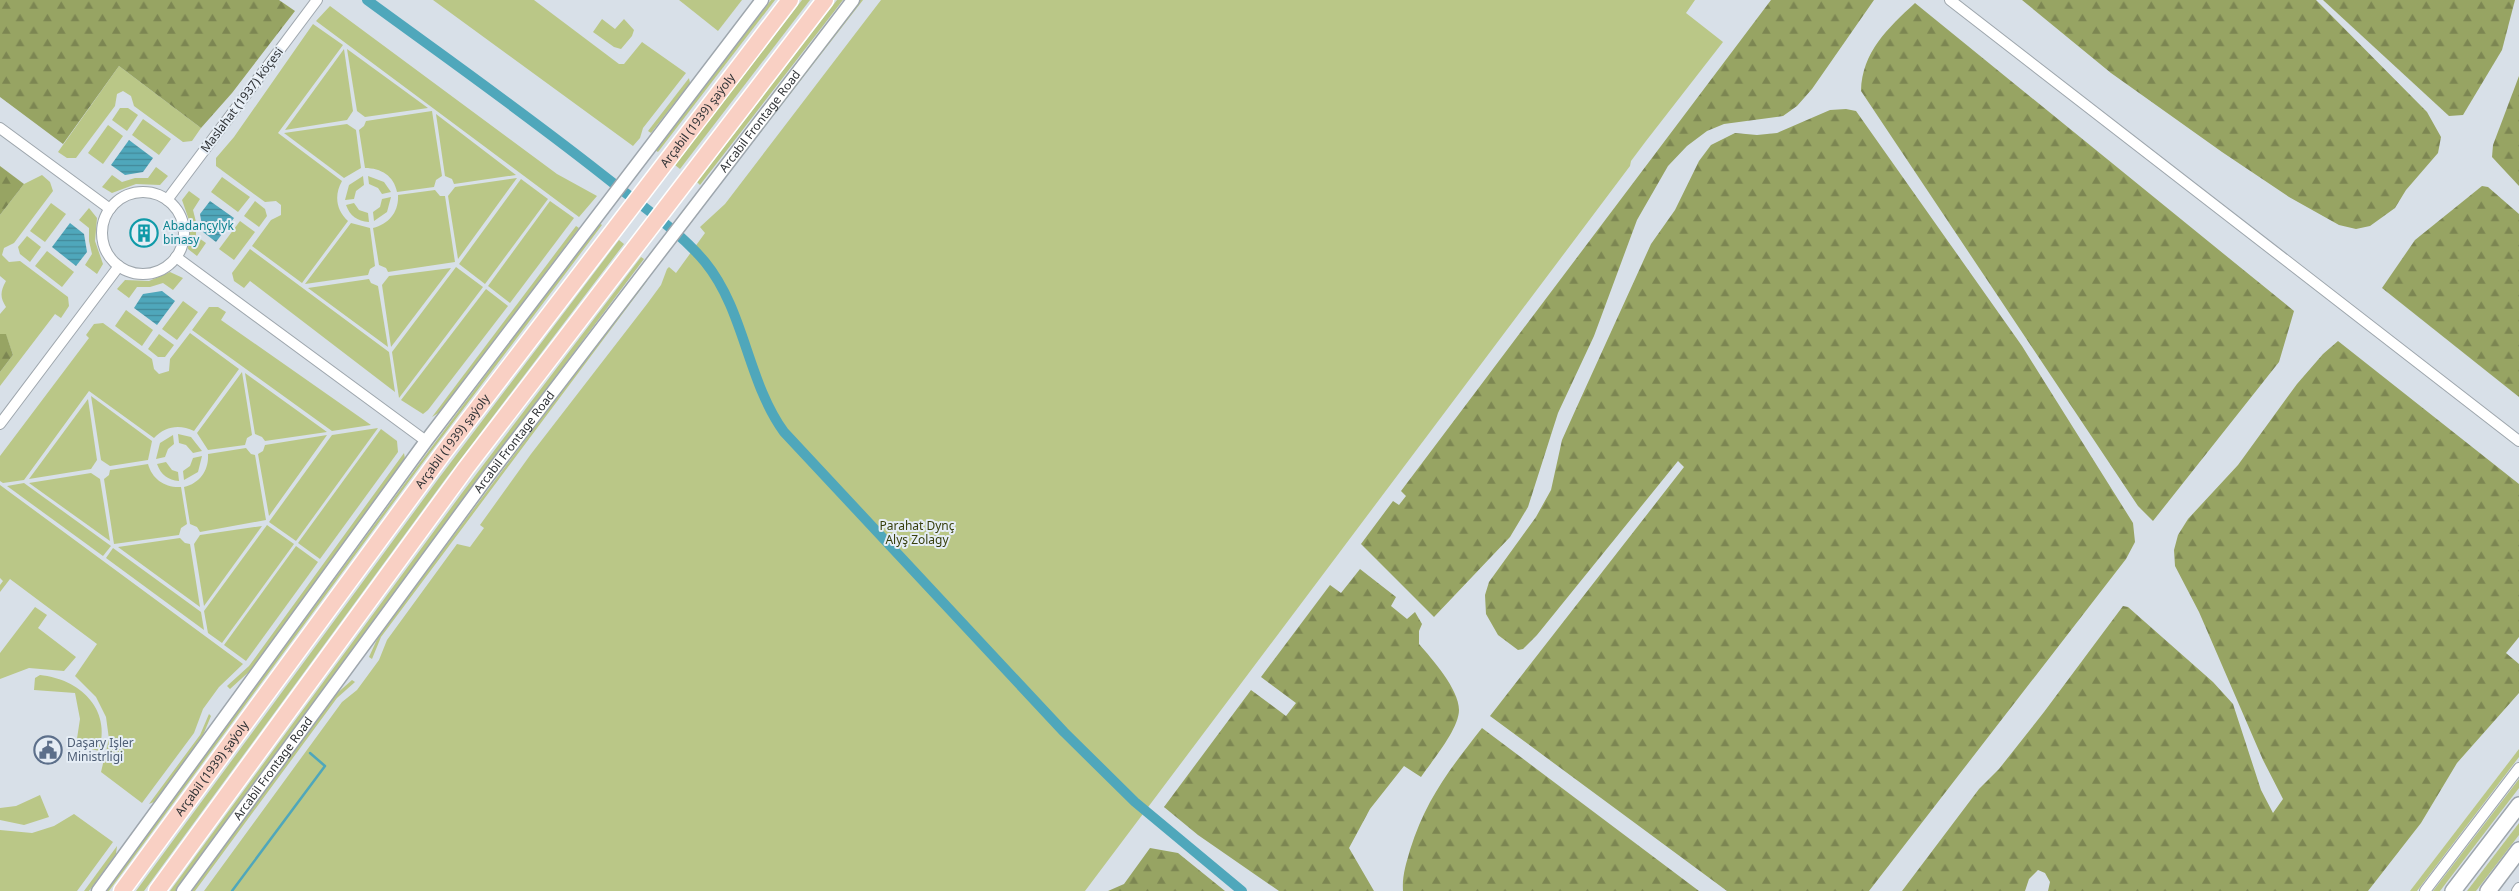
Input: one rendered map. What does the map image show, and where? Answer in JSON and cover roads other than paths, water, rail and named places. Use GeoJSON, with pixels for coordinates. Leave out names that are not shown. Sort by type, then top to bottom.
{"type":"FeatureCollection","features":[{"type":"Feature","properties":{"kind":"main road","name":"Arçabil (1939) şaýoly"},"geometry":{"type":"LineString","coordinates":[[122,891],[444,452],[790,0]]}},
{"type":"Feature","properties":{"kind":"main road"},"geometry":{"type":"LineString","coordinates":[[157,891],[466,468],[825,0]]}},
{"type":"Feature","properties":{"kind":"main road"},"geometry":{"type":"LineString","coordinates":[[2453,891],[2519,805]]}},
{"type":"Feature","properties":{"kind":"main road"},"geometry":{"type":"LineString","coordinates":[[2488,891],[2519,850]]}},
{"type":"Feature","properties":{"kind":"street","name":"Maslahat (1937) köçesi"},"geometry":{"type":"LineString","coordinates":[[167,200],[317,0]]}},
{"type":"Feature","properties":{"kind":"street"},"geometry":{"type":"LineString","coordinates":[[98,891],[426,441],[762,0]]}},
{"type":"Feature","properties":{"kind":"street","name":"Arcabil Frontage Road"},"geometry":{"type":"LineString","coordinates":[[183,891],[486,479],[853,0]]}},
{"type":"Feature","properties":{"kind":"street"},"geometry":{"type":"LineString","coordinates":[[1950,0],[2519,441]]}},
{"type":"Feature","properties":{"kind":"street"},"geometry":{"type":"LineString","coordinates":[[0,128],[110,209]]}},
{"type":"Feature","properties":{"kind":"street"},"geometry":{"type":"LineString","coordinates":[[147,192],[167,200],[177,210],[182,223],[182,244],[176,257],[159,270],[145,274],[131,272],[118,266],[105,250],[102,236],[103,222],[110,209],[120,199],[133,194],[147,192]]}},
{"type":"Feature","properties":{"kind":"street"},"geometry":{"type":"LineString","coordinates":[[176,257],[426,441]]}},
{"type":"Feature","properties":{"kind":"street"},"geometry":{"type":"LineString","coordinates":[[0,424],[118,266]]}},
{"type":"Feature","properties":{"kind":"street"},"geometry":{"type":"LineString","coordinates":[[2425,891],[2519,768]]}},
{"type":"Feature","properties":{"kind":"street"},"geometry":{"type":"LineString","coordinates":[[2516,891],[2519,888]]}},
{"type":"Feature","properties":{"kind":"water"},"geometry":{"type":"Polygon","coordinates":[[[129,140],[153,158],[143,172],[125,175],[111,165],[129,140]]]}},
{"type":"Feature","properties":{"kind":"water"},"geometry":{"type":"Polygon","coordinates":[[[210,201],[234,218],[216,242],[203,232],[200,214],[210,201]]]}},
{"type":"Feature","properties":{"kind":"water"},"geometry":{"type":"Polygon","coordinates":[[[70,223],[84,234],[87,252],[76,266],[52,247],[70,223]]]}},
{"type":"Feature","properties":{"kind":"water"},"geometry":{"type":"Polygon","coordinates":[[[162,291],[175,301],[157,325],[134,308],[143,294],[162,291]]]}},
{"type":"Feature","properties":{"kind":"waterway"},"geometry":{"type":"LineString","coordinates":[[367,0],[552,136],[661,220],[695,251],[718,281],[729,302],[762,391],[784,432],[1064,732],[1135,802],[1242,891]]}},
{"type":"Feature","properties":{"kind":"waterway"},"geometry":{"type":"LineString","coordinates":[[232,891],[325,766],[310,753]]}},
{"type":"Feature","properties":{"kind":"place","name":"Abadançylyk binasy"},"geometry":{"type":"Point","coordinates":[144,233]}},
{"type":"Feature","properties":{"kind":"place","name":"Daşary Işler Ministrligi"},"geometry":{"type":"Point","coordinates":[48,750]}},
{"type":"Feature","properties":{"kind":"park label","name":"Parahat Dynç Alyş Zolagy"},"geometry":{"type":"Point","coordinates":[917,533]}}]}
